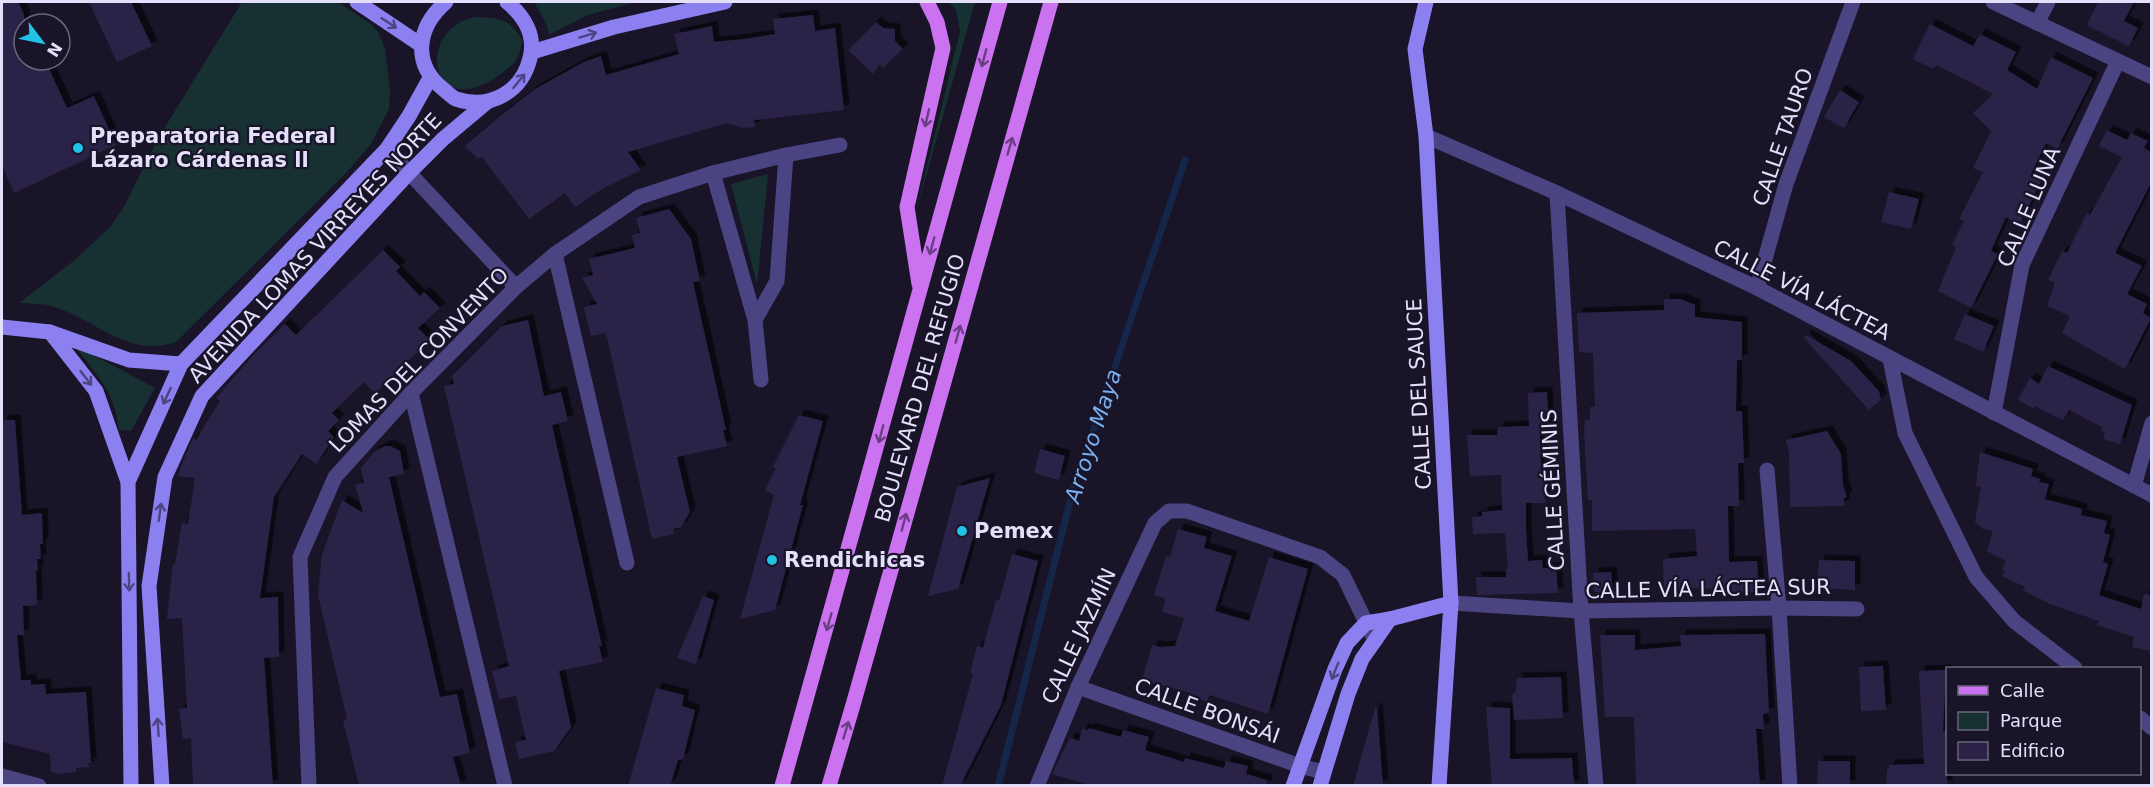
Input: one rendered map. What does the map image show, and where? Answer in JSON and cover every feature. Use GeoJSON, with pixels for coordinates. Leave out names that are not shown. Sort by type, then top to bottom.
{"type":"FeatureCollection","features":[{"type":"Feature","properties":{"kind":"main road"},"geometry":{"type":"LineString","coordinates":[[920,290],[907,207],[943,48],[937,22],[927,2]]}},
{"type":"Feature","properties":{"kind":"main road","name":"BOULEVARD DEL REFUGIO"},"geometry":{"type":"LineString","coordinates":[[782,786],[1000,2]]}},
{"type":"Feature","properties":{"kind":"main road","name":"BOULEVARD DEL REFUGIO"},"geometry":{"type":"LineString","coordinates":[[829,786],[1051,2]]}},
{"type":"Feature","properties":{"kind":"street"},"geometry":{"type":"LineString","coordinates":[[357,2],[421,45]]}},
{"type":"Feature","properties":{"kind":"street"},"geometry":{"type":"LineString","coordinates":[[447,2],[434,12],[425,27],[421,45],[423,62],[430,78],[454,99],[487,102]]}},
{"type":"Feature","properties":{"kind":"street"},"geometry":{"type":"LineString","coordinates":[[507,2],[518,10],[526,23],[531,37],[532,52],[614,27],[726,2]]}},
{"type":"Feature","properties":{"kind":"street","name":"CALLE DEL SAUCE"},"geometry":{"type":"LineString","coordinates":[[1426,2],[1415,49],[1426,136],[1451,603],[1439,786]]}},
{"type":"Feature","properties":{"kind":"street","name":"CALLE TAURO"},"geometry":{"type":"LineString","coordinates":[[1757,288],[1786,184],[1853,2]]}},
{"type":"Feature","properties":{"kind":"street"},"geometry":{"type":"LineString","coordinates":[[1993,2],[2151,77]]}},
{"type":"Feature","properties":{"kind":"street"},"geometry":{"type":"LineString","coordinates":[[2037,23],[2048,2]]}},
{"type":"Feature","properties":{"kind":"street","name":"AVENIDA LOMAS VIRREYES NORTE"},"geometry":{"type":"LineString","coordinates":[[162,786],[149,586],[165,477],[201,396],[443,139],[487,102],[504,96],[518,84],[528,69],[532,52]]}},
{"type":"Feature","properties":{"kind":"street","name":"CALLE LUNA"},"geometry":{"type":"LineString","coordinates":[[1994,413],[2022,265],[2118,61]]}},
{"type":"Feature","properties":{"kind":"street","name":"AVENIDA LOMAS VIRREYES NORTE"},"geometry":{"type":"LineString","coordinates":[[131,786],[128,482],[181,364],[387,148],[409,116],[430,78]]}},
{"type":"Feature","properties":{"kind":"street","name":"CALLE VÍA LÁCTEA"},"geometry":{"type":"LineString","coordinates":[[1426,136],[1557,193],[1757,288],[2151,495]]}},
{"type":"Feature","properties":{"kind":"street","name":"LOMAS DEL CONVENTO"},"geometry":{"type":"LineString","coordinates":[[309,786],[300,557],[335,477],[411,393],[516,287],[555,254],[639,196],[713,173],[786,155],[840,145]]}},
{"type":"Feature","properties":{"kind":"street"},"geometry":{"type":"LineString","coordinates":[[387,148],[516,287]]}},
{"type":"Feature","properties":{"kind":"street"},"geometry":{"type":"LineString","coordinates":[[755,320],[777,281],[786,155]]}},
{"type":"Feature","properties":{"kind":"street"},"geometry":{"type":"LineString","coordinates":[[713,173],[755,320],[761,380]]}},
{"type":"Feature","properties":{"kind":"street","name":"CALLE GÉMINIS"},"geometry":{"type":"LineString","coordinates":[[1557,193],[1581,611],[1596,786]]}},
{"type":"Feature","properties":{"kind":"street"},"geometry":{"type":"LineString","coordinates":[[555,254],[627,563]]}},
{"type":"Feature","properties":{"kind":"street"},"geometry":{"type":"LineString","coordinates":[[2,327],[50,332],[129,360],[181,364]]}},
{"type":"Feature","properties":{"kind":"street"},"geometry":{"type":"LineString","coordinates":[[50,332],[96,391],[128,482]]}},
{"type":"Feature","properties":{"kind":"street"},"geometry":{"type":"LineString","coordinates":[[1890,358],[1905,433],[1976,577],[2014,621],[2072,667]]}},
{"type":"Feature","properties":{"kind":"street"},"geometry":{"type":"LineString","coordinates":[[411,393],[505,786]]}},
{"type":"Feature","properties":{"kind":"street"},"geometry":{"type":"LineString","coordinates":[[2134,486],[2151,423]]}},
{"type":"Feature","properties":{"kind":"street"},"geometry":{"type":"LineString","coordinates":[[1767,470],[1779,608],[1790,786]]}},
{"type":"Feature","properties":{"kind":"street","name":"CALLE JAZMÍN"},"geometry":{"type":"LineString","coordinates":[[1037,786],[1078,687],[1155,523],[1169,511],[1188,511],[1320,557],[1342,575],[1366,623]]}},
{"type":"Feature","properties":{"kind":"street"},"geometry":{"type":"LineString","coordinates":[[1293,786],[1335,669],[1347,643],[1366,623],[1451,603]]}},
{"type":"Feature","properties":{"kind":"street","name":"CALLE VÍA LÁCTEA SUR"},"geometry":{"type":"LineString","coordinates":[[1451,603],[1581,611],[1857,609]]}},
{"type":"Feature","properties":{"kind":"street"},"geometry":{"type":"LineString","coordinates":[[1321,779],[1348,694],[1362,659],[1390,619]]}},
{"type":"Feature","properties":{"kind":"street"},"geometry":{"type":"LineString","coordinates":[[1366,623],[1375,640]]}},
{"type":"Feature","properties":{"kind":"street","name":"CALLE BONSÁI"},"geometry":{"type":"LineString","coordinates":[[1078,687],[1300,766],[1321,779]]}},
{"type":"Feature","properties":{"kind":"street"},"geometry":{"type":"LineString","coordinates":[[2,776],[39,786]]}},
{"type":"Feature","properties":{"kind":"green space"},"geometry":{"type":"Polygon","coordinates":[[[242,2],[338,2],[372,25],[385,48],[390,90],[389,109],[371,144],[347,172],[176,342],[158,346],[142,345],[112,335],[51,306],[19,303],[76,259],[111,226],[125,205],[157,140],[242,2]]]}},
{"type":"Feature","properties":{"kind":"green space"},"geometry":{"type":"Polygon","coordinates":[[[534,2],[636,2],[588,15],[549,35],[546,23],[534,2]]]}},
{"type":"Feature","properties":{"kind":"green space"},"geometry":{"type":"Polygon","coordinates":[[[949,2],[975,2],[916,212],[960,31],[956,10],[949,2]]]}},
{"type":"Feature","properties":{"kind":"green space"},"geometry":{"type":"Polygon","coordinates":[[[475,17],[503,20],[508,23],[522,39],[520,51],[512,65],[498,76],[475,87],[457,88],[445,81],[438,69],[438,54],[443,38],[456,25],[475,17]]]}},
{"type":"Feature","properties":{"kind":"green space"},"geometry":{"type":"Polygon","coordinates":[[[768,174],[757,284],[731,184],[768,174]]]}},
{"type":"Feature","properties":{"kind":"green space"},"geometry":{"type":"Polygon","coordinates":[[[77,349],[86,351],[155,388],[131,431],[119,430],[114,406],[105,386],[77,349]]]}},
{"type":"Feature","properties":{"kind":"building"},"geometry":{"type":"Polygon","coordinates":[[[2,2],[18,2],[23,12],[12,12],[12,72],[50,72],[67,108],[94,96],[116,145],[14,193],[2,166],[2,2]]]}},
{"type":"Feature","properties":{"kind":"building"},"geometry":{"type":"Polygon","coordinates":[[[89,2],[131,2],[152,46],[117,62],[89,2]]]}},
{"type":"Feature","properties":{"kind":"building"},"geometry":{"type":"Polygon","coordinates":[[[2098,2],[2134,2],[2124,21],[2138,28],[2129,46],[2087,25],[2098,2]]]}},
{"type":"Feature","properties":{"kind":"building"},"geometry":{"type":"Polygon","coordinates":[[[813,15],[815,31],[835,28],[844,110],[754,120],[755,127],[743,128],[727,123],[628,152],[641,170],[604,188],[575,207],[565,193],[529,219],[482,157],[478,159],[465,146],[535,89],[584,62],[601,56],[606,75],[679,54],[674,34],[712,26],[714,42],[744,39],[775,34],[773,19],[813,15]]]}},
{"type":"Feature","properties":{"kind":"building"},"geometry":{"type":"Polygon","coordinates":[[[876,22],[883,28],[895,29],[895,41],[903,49],[883,68],[880,65],[873,74],[848,50],[876,22]]]}},
{"type":"Feature","properties":{"kind":"building"},"geometry":{"type":"Polygon","coordinates":[[[1930,24],[1973,46],[1980,34],[2016,52],[2007,70],[2037,89],[2051,57],[2093,78],[2057,149],[2046,143],[2030,176],[2041,182],[2019,225],[2006,217],[1991,251],[1998,254],[1971,308],[1938,291],[1956,247],[1952,245],[1964,221],[1959,219],[1983,172],[1973,168],[1991,131],[1973,113],[1993,94],[1936,65],[1933,69],[1913,59],[1930,24]]]}},
{"type":"Feature","properties":{"kind":"building"},"geometry":{"type":"Polygon","coordinates":[[[1840,90],[1859,102],[1844,128],[1824,117],[1840,90]]]}},
{"type":"Feature","properties":{"kind":"building"},"geometry":{"type":"Polygon","coordinates":[[[2107,130],[2127,140],[2131,133],[2148,141],[2144,148],[2151,152],[2151,183],[2115,253],[2142,266],[2127,294],[2147,304],[2143,313],[2151,318],[2125,369],[2062,333],[2070,316],[2047,306],[2055,283],[2048,280],[2062,251],[2067,253],[2087,213],[2090,215],[2122,157],[2099,146],[2107,130]]]}},
{"type":"Feature","properties":{"kind":"building"},"geometry":{"type":"Polygon","coordinates":[[[1889,192],[1919,199],[1911,229],[1881,222],[1889,192]]]}},
{"type":"Feature","properties":{"kind":"building"},"geometry":{"type":"Polygon","coordinates":[[[669,209],[691,239],[700,281],[693,282],[726,430],[723,430],[727,446],[677,457],[690,512],[681,527],[673,529],[674,534],[652,539],[606,333],[591,336],[584,307],[597,304],[582,278],[593,275],[589,259],[635,248],[632,235],[640,233],[636,218],[669,209]]]}},
{"type":"Feature","properties":{"kind":"building"},"geometry":{"type":"Polygon","coordinates":[[[383,250],[400,267],[396,271],[420,296],[424,292],[440,308],[418,328],[430,340],[375,393],[364,382],[332,413],[339,420],[328,431],[334,437],[316,464],[302,454],[274,497],[260,598],[278,597],[279,657],[264,658],[273,786],[193,786],[191,738],[183,739],[179,709],[187,708],[182,618],[167,619],[173,564],[175,564],[182,523],[188,524],[195,478],[178,476],[182,464],[193,438],[196,440],[220,401],[216,398],[255,353],[285,324],[296,335],[383,250]]]}},
{"type":"Feature","properties":{"kind":"building"},"geometry":{"type":"Polygon","coordinates":[[[1664,299],[1681,299],[1695,305],[1695,317],[1742,322],[1742,360],[1737,360],[1736,411],[1742,411],[1744,463],[1738,463],[1739,506],[1728,506],[1729,562],[1757,561],[1759,592],[1726,592],[1726,589],[1692,588],[1692,591],[1664,590],[1663,559],[1697,556],[1695,529],[1592,531],[1592,500],[1588,500],[1584,432],[1585,420],[1590,420],[1590,407],[1595,407],[1593,353],[1579,352],[1577,313],[1664,310],[1664,299]]]}},
{"type":"Feature","properties":{"kind":"building"},"geometry":{"type":"Polygon","coordinates":[[[1965,314],[1994,326],[1983,352],[1954,339],[1965,314]]]}},
{"type":"Feature","properties":{"kind":"building"},"geometry":{"type":"Polygon","coordinates":[[[528,320],[544,396],[561,392],[568,421],[552,425],[602,646],[599,646],[603,662],[559,671],[571,727],[554,751],[519,759],[515,742],[526,740],[516,696],[499,699],[492,671],[509,666],[444,386],[454,384],[452,376],[502,326],[528,320]]]}},
{"type":"Feature","properties":{"kind":"building"},"geometry":{"type":"Polygon","coordinates":[[[1806,335],[1851,361],[1879,391],[1881,399],[1869,410],[1804,338],[1806,335]]]}},
{"type":"Feature","properties":{"kind":"building"},"geometry":{"type":"Polygon","coordinates":[[[2048,366],[2132,405],[2120,444],[2103,439],[2105,432],[2101,431],[2102,427],[2069,410],[2063,420],[2018,400],[2030,378],[2039,384],[2048,366]]]}},
{"type":"Feature","properties":{"kind":"building"},"geometry":{"type":"Polygon","coordinates":[[[1547,392],[1549,434],[1540,434],[1541,474],[1543,474],[1545,503],[1526,503],[1526,528],[1528,561],[1542,560],[1543,568],[1556,568],[1558,593],[1477,595],[1476,577],[1506,577],[1506,569],[1508,569],[1505,533],[1473,534],[1472,517],[1482,516],[1482,512],[1502,510],[1501,475],[1470,476],[1467,435],[1497,435],[1498,427],[1529,426],[1528,393],[1547,392]]]}},
{"type":"Feature","properties":{"kind":"building"},"geometry":{"type":"Polygon","coordinates":[[[799,415],[823,421],[775,610],[740,619],[774,495],[765,490],[776,468],[773,467],[799,415]]]}},
{"type":"Feature","properties":{"kind":"building"},"geometry":{"type":"Polygon","coordinates":[[[2,420],[15,420],[22,515],[42,513],[43,544],[40,544],[41,559],[37,559],[38,571],[36,571],[37,605],[23,606],[24,635],[17,635],[21,680],[31,680],[31,685],[45,684],[46,694],[86,692],[91,763],[88,763],[89,767],[76,768],[76,772],[59,774],[51,772],[50,754],[2,742],[2,420]]]}},
{"type":"Feature","properties":{"kind":"building"},"geometry":{"type":"Polygon","coordinates":[[[1827,431],[1841,454],[1843,485],[1847,497],[1844,498],[1844,506],[1790,507],[1789,453],[1786,440],[1827,431]]]}},
{"type":"Feature","properties":{"kind":"building"},"geometry":{"type":"Polygon","coordinates":[[[385,446],[400,451],[404,474],[389,477],[440,697],[457,694],[466,734],[470,753],[453,757],[461,786],[359,786],[343,720],[347,719],[318,595],[322,555],[342,500],[363,513],[355,485],[364,483],[361,468],[374,452],[385,446]]]}},
{"type":"Feature","properties":{"kind":"building"},"geometry":{"type":"Polygon","coordinates":[[[1040,449],[1065,456],[1059,480],[1034,473],[1040,449]]]}},
{"type":"Feature","properties":{"kind":"building"},"geometry":{"type":"Polygon","coordinates":[[[1980,452],[2033,469],[2031,476],[2040,479],[2039,482],[2049,484],[2045,499],[2082,509],[2081,515],[2107,521],[2104,533],[2110,535],[2103,562],[2108,564],[2099,595],[2141,609],[2144,594],[2151,595],[2151,651],[2132,647],[2134,637],[2097,625],[2099,621],[2050,604],[2023,590],[2025,587],[2002,576],[2005,571],[2002,569],[2006,561],[1987,551],[1993,531],[1983,529],[1975,522],[1981,487],[1976,486],[1980,452]]]}},
{"type":"Feature","properties":{"kind":"building","name":"Rendichicas"},"geometry":{"type":"Polygon","coordinates":[[[990,478],[958,589],[928,596],[957,487],[990,478]]]}},
{"type":"Feature","properties":{"kind":"building"},"geometry":{"type":"Polygon","coordinates":[[[1178,529],[1207,537],[1204,548],[1232,556],[1215,611],[1249,621],[1269,557],[1308,569],[1268,714],[1210,695],[1206,702],[1188,692],[1142,680],[1152,645],[1175,646],[1184,618],[1162,612],[1166,599],[1154,595],[1166,556],[1170,557],[1178,529]]]}},
{"type":"Feature","properties":{"kind":"building"},"geometry":{"type":"Polygon","coordinates":[[[1012,554],[1038,561],[1001,705],[960,786],[942,786],[973,674],[970,673],[977,646],[983,648],[1012,554]]]}},
{"type":"Feature","properties":{"kind":"building"},"geometry":{"type":"Polygon","coordinates":[[[1819,560],[1855,561],[1855,590],[1817,588],[1819,560]]]}},
{"type":"Feature","properties":{"kind":"building"},"geometry":{"type":"Polygon","coordinates":[[[1611,572],[1613,592],[1594,592],[1593,573],[1611,572]]]}},
{"type":"Feature","properties":{"kind":"building"},"geometry":{"type":"Polygon","coordinates":[[[703,596],[714,600],[696,664],[677,658],[703,596]]]}},
{"type":"Feature","properties":{"kind":"building"},"geometry":{"type":"Polygon","coordinates":[[[1765,634],[1769,713],[1763,714],[1764,729],[1756,729],[1760,786],[1636,786],[1634,717],[1605,717],[1600,635],[1635,635],[1635,650],[1681,646],[1680,635],[1765,634]]]}},
{"type":"Feature","properties":{"kind":"building"},"geometry":{"type":"Polygon","coordinates":[[[1883,666],[1886,710],[1861,711],[1859,667],[1883,666]]]}},
{"type":"Feature","properties":{"kind":"building"},"geometry":{"type":"Polygon","coordinates":[[[1946,670],[1943,731],[1946,731],[1947,786],[1886,786],[1889,765],[1924,764],[1919,671],[1946,670]]]}},
{"type":"Feature","properties":{"kind":"building"},"geometry":{"type":"Polygon","coordinates":[[[1561,677],[1563,718],[1514,720],[1512,695],[1516,691],[1517,678],[1561,677]]]}},
{"type":"Feature","properties":{"kind":"building"},"geometry":{"type":"Polygon","coordinates":[[[656,688],[684,695],[682,706],[695,710],[683,759],[678,760],[670,786],[628,786],[656,688]]]}},
{"type":"Feature","properties":{"kind":"building"},"geometry":{"type":"Polygon","coordinates":[[[1486,707],[1510,708],[1510,759],[1572,758],[1574,786],[1492,786],[1486,707]]]}},
{"type":"Feature","properties":{"kind":"building"},"geometry":{"type":"Polygon","coordinates":[[[1375,708],[1377,708],[1383,786],[1353,786],[1375,708]]]}},
{"type":"Feature","properties":{"kind":"building"},"geometry":{"type":"Polygon","coordinates":[[[1089,728],[1121,737],[1123,730],[1149,737],[1145,750],[1184,762],[1185,758],[1224,768],[1226,761],[1248,766],[1246,774],[1267,780],[1266,786],[1093,786],[1052,774],[1070,738],[1079,741],[1082,729],[1088,730],[1089,728]]]}},
{"type":"Feature","properties":{"kind":"building"},"geometry":{"type":"Polygon","coordinates":[[[1818,761],[1850,761],[1850,786],[1817,786],[1818,761]]]}},
{"type":"Feature","properties":{"kind":"waterway","name":"Arroyo Maya"},"geometry":{"type":"LineString","coordinates":[[998,786],[1073,490],[1185,160]]}},
{"type":"Feature","properties":{"kind":"place","name":"Preparatoria Federal Lázaro Cárdenas ll"},"geometry":{"type":"Point","coordinates":[78,148]}},
{"type":"Feature","properties":{"kind":"place","name":"Pemex"},"geometry":{"type":"Point","coordinates":[962,531]}},
{"type":"Feature","properties":{"kind":"place","name":"Rendichicas"},"geometry":{"type":"Point","coordinates":[772,560]}}]}
